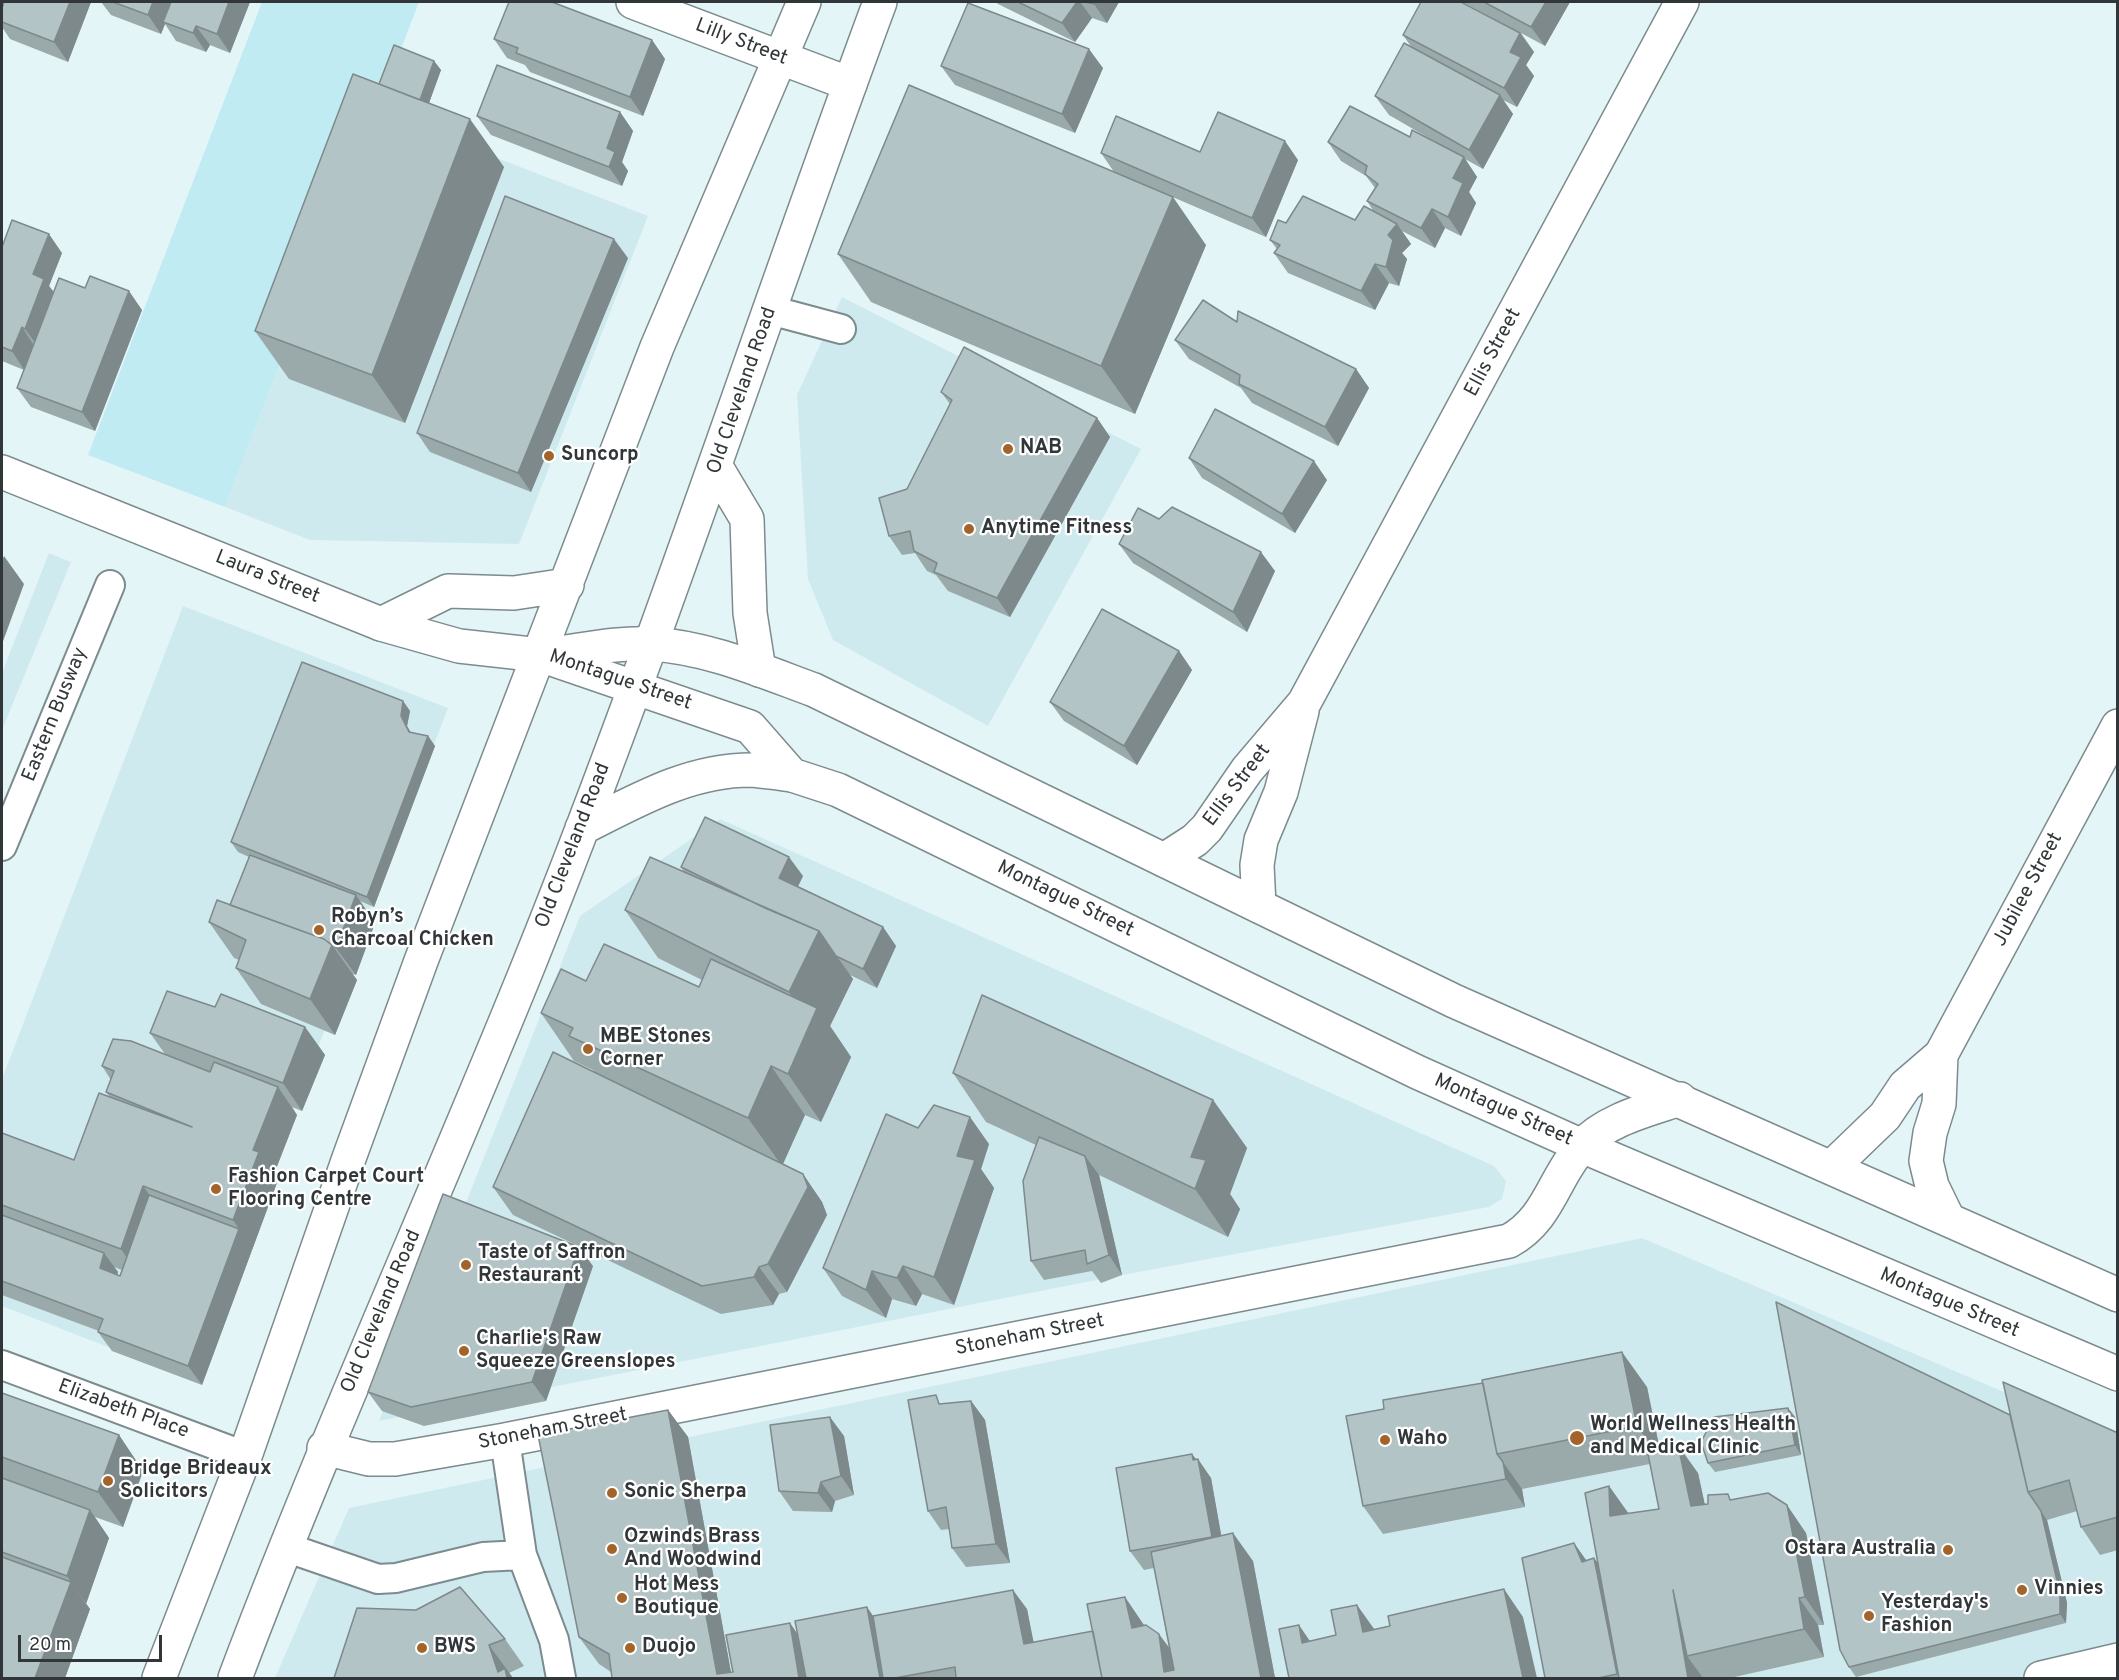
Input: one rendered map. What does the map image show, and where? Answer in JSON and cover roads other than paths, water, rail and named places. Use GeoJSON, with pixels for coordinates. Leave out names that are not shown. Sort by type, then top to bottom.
{"type":"FeatureCollection","features":[{"type":"Feature","properties":{"kind":"main road","name":"Lilly Street"},"geometry":{"type":"LineString","coordinates":[[633,2],[850,84]]}},
{"type":"Feature","properties":{"kind":"main road"},"geometry":{"type":"LineString","coordinates":[[159,1678],[245,1456],[345,1169],[417,972],[657,347],[804,2]]}},
{"type":"Feature","properties":{"kind":"main road","name":"Old Cleveland Road"},"geometry":{"type":"LineString","coordinates":[[235,1678],[324,1448],[527,969],[582,828],[716,467],[880,2]]}},
{"type":"Feature","properties":{"kind":"main road","name":"Ellis Street"},"geometry":{"type":"LineString","coordinates":[[1164,860],[1195,840],[1207,828],[1224,807],[1247,770],[1304,704],[1682,2]]}},
{"type":"Feature","properties":{"kind":"main road"},"geometry":{"type":"LineString","coordinates":[[716,467],[747,519],[751,624],[759,670]]}},
{"type":"Feature","properties":{"kind":"main road","name":"Laura Street"},"geometry":{"type":"LineString","coordinates":[[2,472],[381,624],[459,646],[540,655]]}},
{"type":"Feature","properties":{"kind":"main road"},"geometry":{"type":"LineString","coordinates":[[381,624],[448,591],[514,593],[567,585]]}},
{"type":"Feature","properties":{"kind":"main road","name":"Montague Street"},"geometry":{"type":"LineString","coordinates":[[540,655],[650,644],[718,657],[759,670],[857,710],[1454,1001],[1680,1099],[2118,1295]]}},
{"type":"Feature","properties":{"kind":"main road","name":"Montague Street"},"geometry":{"type":"LineString","coordinates":[[540,655],[750,727],[792,775],[848,795],[1417,1072],[1582,1146],[2118,1374]]}},
{"type":"Feature","properties":{"kind":"main road","name":"Ellis Street"},"geometry":{"type":"LineString","coordinates":[[1259,906],[1257,865],[1261,840],[1281,792],[1304,704]]}},
{"type":"Feature","properties":{"kind":"main road","name":"Jubilee Street"},"geometry":{"type":"LineString","coordinates":[[1832,1167],[1885,1116],[1905,1086],[1941,1055],[2118,726]]}},
{"type":"Feature","properties":{"kind":"main road"},"geometry":{"type":"LineString","coordinates":[[582,828],[675,783],[697,777],[750,770],[792,775]]}},
{"type":"Feature","properties":{"kind":"main road","name":"Jubilee Street"},"geometry":{"type":"LineString","coordinates":[[1941,1055],[1939,1104],[1930,1133],[1926,1161],[1932,1186],[1948,1220]]}},
{"type":"Feature","properties":{"kind":"main road","name":"Stoneham Street"},"geometry":{"type":"LineString","coordinates":[[324,1448],[369,1459],[395,1459],[505,1440],[1509,1240],[1533,1225],[1582,1146],[1606,1127],[1680,1099]]}},
{"type":"Feature","properties":{"kind":"main road"},"geometry":{"type":"LineString","coordinates":[[2041,1678],[2118,1660]]}},
{"type":"Feature","properties":{"kind":"lane"},"geometry":{"type":"LineString","coordinates":[[770,310],[841,329]]}},
{"type":"Feature","properties":{"kind":"lane","name":"Eastern Busway"},"geometry":{"type":"LineString","coordinates":[[2,846],[110,585]]}},
{"type":"Feature","properties":{"kind":"lane","name":"Elizabeth Place"},"geometry":{"type":"LineString","coordinates":[[2,1365],[245,1456]]}},
{"type":"Feature","properties":{"kind":"lane"},"geometry":{"type":"LineString","coordinates":[[505,1440],[522,1556],[554,1640],[561,1678]]}},
{"type":"Feature","properties":{"kind":"lane"},"geometry":{"type":"LineString","coordinates":[[285,1546],[378,1579],[396,1578],[483,1557],[522,1556]]}},
{"type":"Feature","properties":{"kind":"place","name":"NAB"},"geometry":{"type":"Point","coordinates":[1008,449]}},
{"type":"Feature","properties":{"kind":"place","name":"Suncorp"},"geometry":{"type":"Point","coordinates":[549,456]}},
{"type":"Feature","properties":{"kind":"place","name":"Anytime Fitness"},"geometry":{"type":"Point","coordinates":[969,529]}},
{"type":"Feature","properties":{"kind":"place","name":"Robyn’s Charcoal Chicken"},"geometry":{"type":"Point","coordinates":[319,930]}},
{"type":"Feature","properties":{"kind":"place","name":"MBE Stones Corner"},"geometry":{"type":"Point","coordinates":[588,1049]}},
{"type":"Feature","properties":{"kind":"place","name":"Fashion Carpet Court Flooring Centre"},"geometry":{"type":"Point","coordinates":[216,1189]}},
{"type":"Feature","properties":{"kind":"place","name":"Taste of Saffron Restaurant"},"geometry":{"type":"Point","coordinates":[466,1265]}},
{"type":"Feature","properties":{"kind":"place","name":"Charlie's Raw Squeeze Greenslopes"},"geometry":{"type":"Point","coordinates":[464,1351]}},
{"type":"Feature","properties":{"kind":"place","name":"World Wellness Health and Medical Clinic"},"geometry":{"type":"Point","coordinates":[1577,1438]}},
{"type":"Feature","properties":{"kind":"place","name":"Waho"},"geometry":{"type":"Point","coordinates":[1385,1440]}},
{"type":"Feature","properties":{"kind":"place","name":"Bridge Brideaux Solicitors"},"geometry":{"type":"Point","coordinates":[108,1481]}},
{"type":"Feature","properties":{"kind":"place","name":"Sonic Sherpa"},"geometry":{"type":"Point","coordinates":[612,1493]}},
{"type":"Feature","properties":{"kind":"place","name":"Ozwinds Brass And Woodwind"},"geometry":{"type":"Point","coordinates":[612,1549]}},
{"type":"Feature","properties":{"kind":"place","name":"Ostara Australia"},"geometry":{"type":"Point","coordinates":[1948,1550]}},
{"type":"Feature","properties":{"kind":"place","name":"Vinnies"},"geometry":{"type":"Point","coordinates":[2022,1590]}},
{"type":"Feature","properties":{"kind":"place","name":"Hot Mess Boutique"},"geometry":{"type":"Point","coordinates":[622,1598]}},
{"type":"Feature","properties":{"kind":"place","name":"Yesterday's Fashion"},"geometry":{"type":"Point","coordinates":[1869,1616]}},
{"type":"Feature","properties":{"kind":"place","name":"BWS"},"geometry":{"type":"Point","coordinates":[422,1648]}},
{"type":"Feature","properties":{"kind":"place","name":"Duojo"},"geometry":{"type":"Point","coordinates":[630,1648]}}]}
